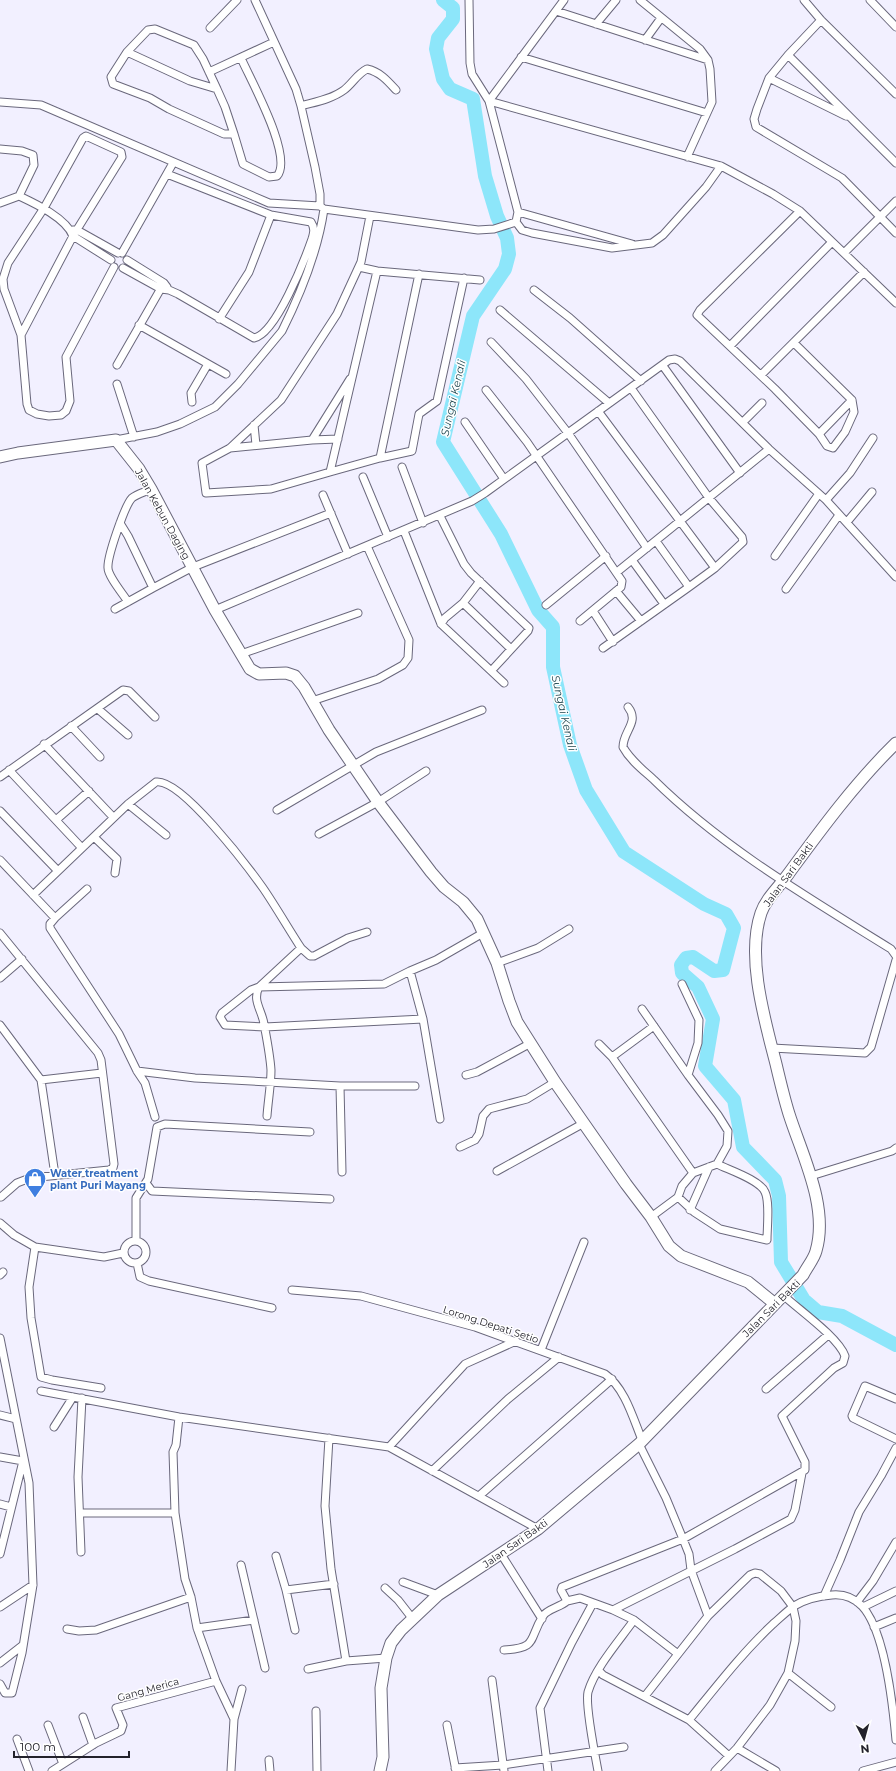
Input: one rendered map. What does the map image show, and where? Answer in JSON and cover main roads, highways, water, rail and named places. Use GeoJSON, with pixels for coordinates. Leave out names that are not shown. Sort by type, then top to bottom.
{"type":"FeatureCollection","features":[{"type":"Feature","properties":{"kind":"main road","name":"Jalan Kebun Daging"},"geometry":{"type":"LineString","coordinates":[[0,457],[18,453],[116,440],[139,468],[215,610],[250,669],[255,673],[286,673],[295,676],[378,802],[431,872],[444,887],[463,902],[477,919],[497,962],[517,1022],[555,1082],[651,1217],[669,1246],[681,1256],[748,1282],[774,1303]]}},
{"type":"Feature","properties":{"kind":"main road","name":"Jalan Sari Bakti"},"geometry":{"type":"LineString","coordinates":[[380,1771],[383,1757],[381,1688],[386,1658],[391,1643],[400,1630],[438,1595],[538,1529],[641,1442],[774,1303],[803,1275],[816,1251],[819,1228],[818,1212],[810,1176],[788,1113],[759,992],[756,944],[761,912],[770,897],[820,830],[874,764],[896,743]]}},
{"type":"Feature","properties":{"kind":"waterway","name":"Sungai Kenali"},"geometry":{"type":"LineString","coordinates":[[443,0],[453,8],[453,19],[438,38],[436,49],[443,79],[450,89],[473,99],[485,176],[497,216],[507,238],[509,254],[505,269],[473,316],[443,442],[501,534],[538,610],[553,627],[553,667],[570,745],[586,790],[624,852],[704,904],[726,914],[734,928],[723,970],[714,971],[693,957],[686,958],[681,965],[682,973],[698,987],[713,1019],[705,1066],[734,1100],[743,1147],[775,1180],[779,1196],[781,1262],[804,1300],[818,1312],[842,1316],[896,1345]]}},
{"type":"Feature","properties":{"kind":"place","name":"Water treatment plant Puri Mayang"},"geometry":{"type":"Point","coordinates":[35,1198]}}]}
